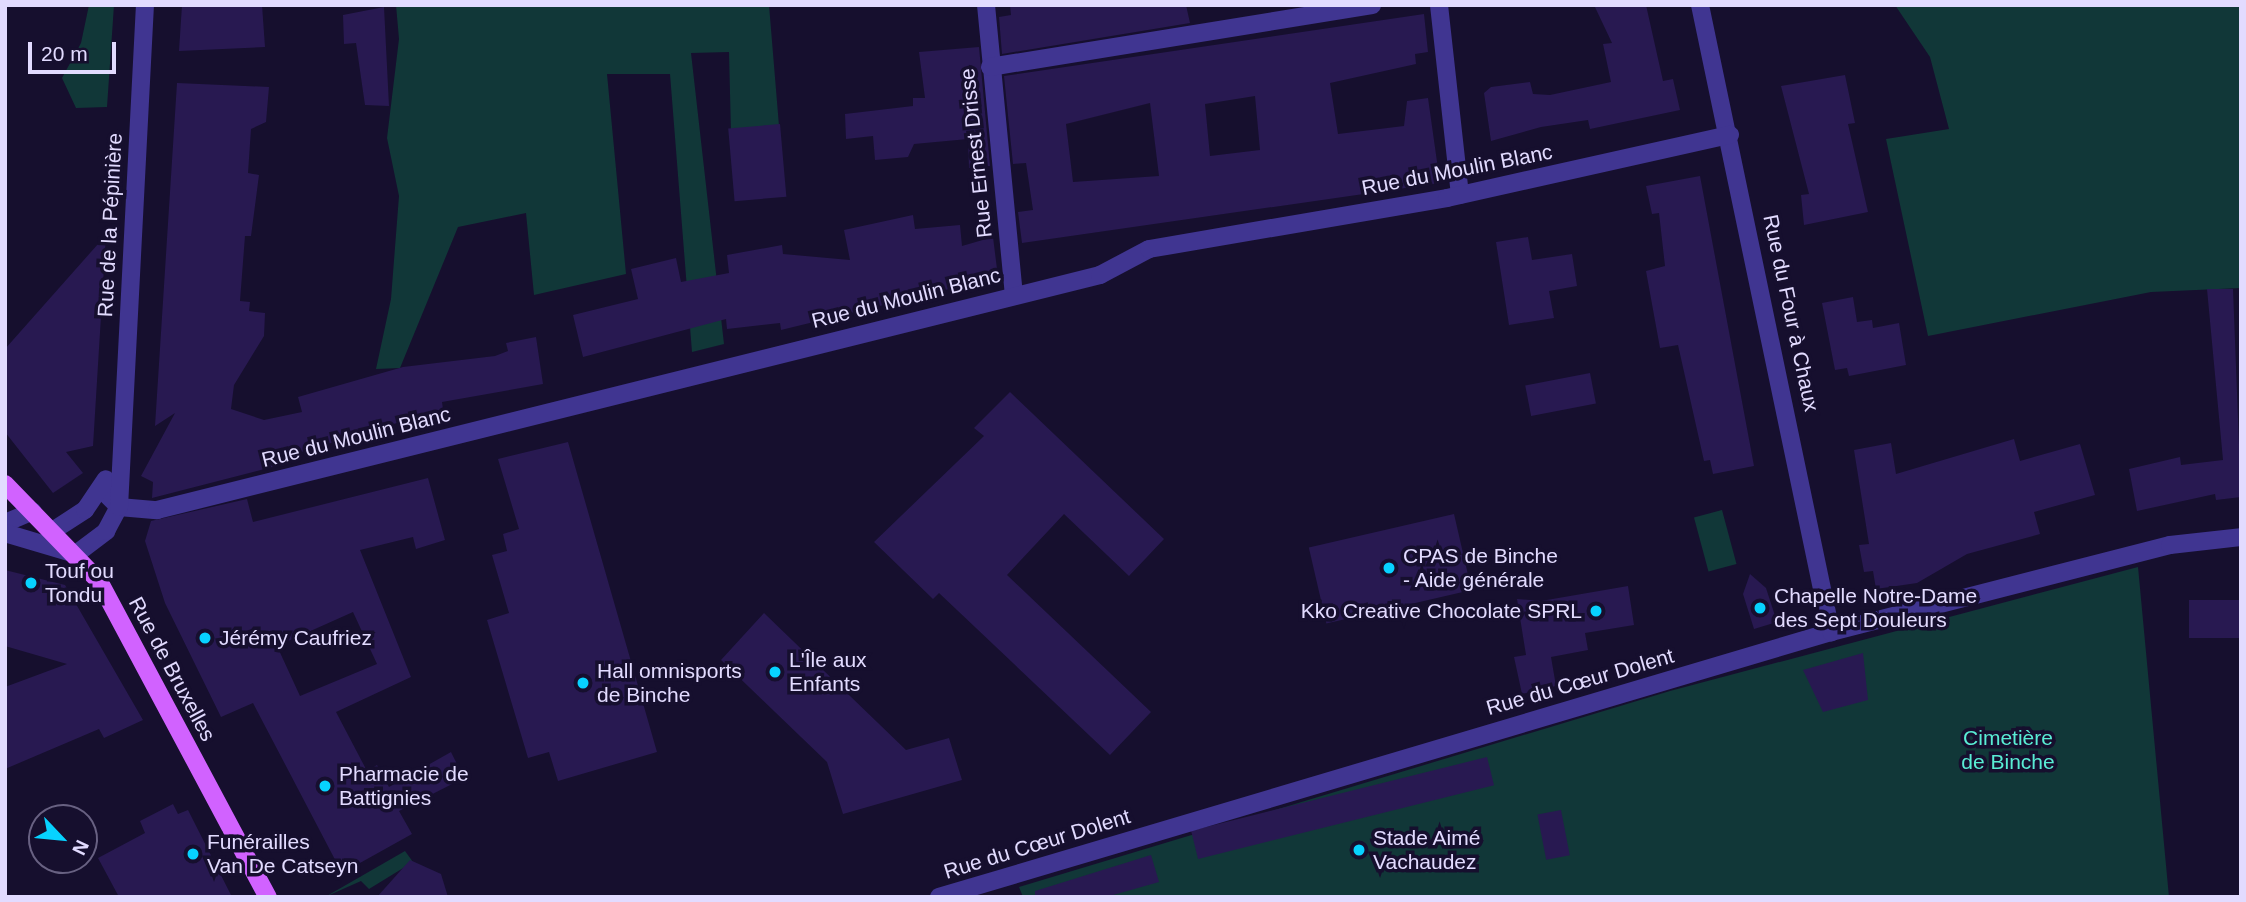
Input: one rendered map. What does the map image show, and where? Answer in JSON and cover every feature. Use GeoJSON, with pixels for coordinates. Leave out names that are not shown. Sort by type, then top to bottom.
{"type":"FeatureCollection","features":[{"type":"Feature","properties":{"kind":"main road","name":"Rue de Bruxelles"},"geometry":{"type":"LineString","coordinates":[[5,484],[76,554],[117,612],[268,897]]}},
{"type":"Feature","properties":{"kind":"street","name":"Rue de la Pépinière"},"geometry":{"type":"LineString","coordinates":[[119,507],[145,5]]}},
{"type":"Feature","properties":{"kind":"street","name":"Rue Ernest Drisse"},"geometry":{"type":"LineString","coordinates":[[986,5],[1014,295]]}},
{"type":"Feature","properties":{"kind":"street"},"geometry":{"type":"LineString","coordinates":[[990,67],[1372,5]]}},
{"type":"Feature","properties":{"kind":"street"},"geometry":{"type":"LineString","coordinates":[[1439,5],[1460,195]]}},
{"type":"Feature","properties":{"kind":"street","name":"Rue du Four à Chaux"},"geometry":{"type":"LineString","coordinates":[[1700,5],[1730,135],[1831,632]]}},
{"type":"Feature","properties":{"kind":"street","name":"Rue du Moulin Blanc"},"geometry":{"type":"LineString","coordinates":[[119,507],[158,510],[1100,275],[1149,249],[1460,195],[1730,135]]}},
{"type":"Feature","properties":{"kind":"street","name":"Rue de la Pépinière"},"geometry":{"type":"LineString","coordinates":[[54,530],[85,510],[101,489],[121,447]]}},
{"type":"Feature","properties":{"kind":"street"},"geometry":{"type":"LineString","coordinates":[[5,533],[76,554],[106,531],[119,507],[101,489]]}},
{"type":"Feature","properties":{"kind":"street"},"geometry":{"type":"LineString","coordinates":[[5,523],[33,510]]}},
{"type":"Feature","properties":{"kind":"street","name":"Rue du Cœur Dolent"},"geometry":{"type":"LineString","coordinates":[[939,897],[1831,632],[2170,545],[2241,537]]}},
{"type":"Feature","properties":{"kind":"green space"},"geometry":{"type":"Polygon","coordinates":[[[89,5],[114,5],[107,107],[76,108],[62,78],[81,43],[89,5]]]}},
{"type":"Feature","properties":{"kind":"green space"},"geometry":{"type":"Polygon","coordinates":[[[396,5],[769,5],[779,126],[731,133],[729,52],[691,53],[724,344],[692,352],[670,74],[607,74],[626,274],[534,295],[526,213],[458,227],[400,368],[376,369],[391,299],[399,196],[387,138],[399,39],[396,5]]]}},
{"type":"Feature","properties":{"kind":"green space"},"geometry":{"type":"Polygon","coordinates":[[[1895,5],[2241,5],[2241,288],[2151,292],[1928,336],[1886,139],[1949,129],[1930,57],[1895,5]]]}},
{"type":"Feature","properties":{"kind":"green space"},"geometry":{"type":"Polygon","coordinates":[[[1722,510],[1736,564],[1708,572],[1694,518],[1722,510]]]}},
{"type":"Feature","properties":{"kind":"green space","name":"Cimetière de Binche"},"geometry":{"type":"Polygon","coordinates":[[[2138,567],[2169,897],[1023,897],[1019,887],[1670,691],[2138,567]]]}},
{"type":"Feature","properties":{"kind":"green space"},"geometry":{"type":"Polygon","coordinates":[[[405,851],[413,862],[369,889],[361,881],[325,897],[405,851]]]}},
{"type":"Feature","properties":{"kind":"building"},"geometry":{"type":"Polygon","coordinates":[[[182,5],[262,5],[265,47],[179,51],[182,5]]]}},
{"type":"Feature","properties":{"kind":"building"},"geometry":{"type":"Polygon","coordinates":[[[1010,5],[1186,5],[1190,23],[1002,54],[999,17],[1011,15],[1010,5]]]}},
{"type":"Feature","properties":{"kind":"building"},"geometry":{"type":"Polygon","coordinates":[[[1594,5],[1646,5],[1663,81],[1673,79],[1680,110],[1590,129],[1588,120],[1541,127],[1491,141],[1484,93],[1491,87],[1530,82],[1533,94],[1550,95],[1611,82],[1603,44],[1612,43],[1594,5]]]}},
{"type":"Feature","properties":{"kind":"building"},"geometry":{"type":"Polygon","coordinates":[[[384,7],[389,106],[365,105],[356,43],[344,44],[343,15],[384,7]]]}},
{"type":"Feature","properties":{"kind":"building"},"geometry":{"type":"Polygon","coordinates":[[[1424,14],[1428,52],[1415,54],[1416,64],[1330,83],[1338,134],[1404,126],[1407,101],[1428,98],[1440,183],[1022,243],[1018,212],[1033,210],[1026,163],[1013,164],[1004,76],[1424,14]],[[1255,96],[1205,104],[1210,156],[1260,150],[1255,96]],[[1150,103],[1066,124],[1073,182],[1159,176],[1150,103]]]}},
{"type":"Feature","properties":{"kind":"building"},"geometry":{"type":"Polygon","coordinates":[[[979,47],[990,166],[969,168],[968,139],[914,144],[908,157],[875,160],[873,136],[846,139],[845,114],[913,106],[913,98],[925,98],[919,52],[979,47]]]}},
{"type":"Feature","properties":{"kind":"building"},"geometry":{"type":"Polygon","coordinates":[[[1845,75],[1855,123],[1848,124],[1868,212],[1804,225],[1801,195],[1809,194],[1781,86],[1845,75]]]}},
{"type":"Feature","properties":{"kind":"building"},"geometry":{"type":"Polygon","coordinates":[[[177,83],[269,87],[266,122],[251,129],[248,173],[259,175],[251,236],[245,236],[240,301],[250,302],[249,311],[265,313],[264,336],[234,385],[231,409],[264,420],[302,412],[298,397],[403,367],[495,356],[508,351],[506,343],[536,337],[543,384],[442,402],[443,409],[298,453],[300,460],[152,498],[153,482],[141,476],[175,413],[155,426],[177,83]]]}},
{"type":"Feature","properties":{"kind":"building"},"geometry":{"type":"Polygon","coordinates":[[[780,124],[786,197],[735,201],[728,129],[780,124]]]}},
{"type":"Feature","properties":{"kind":"building"},"geometry":{"type":"Polygon","coordinates":[[[1700,176],[1754,466],[1713,474],[1710,460],[1704,461],[1678,345],[1660,348],[1646,271],[1665,266],[1659,213],[1652,214],[1646,186],[1700,176]]]}},
{"type":"Feature","properties":{"kind":"building"},"geometry":{"type":"Polygon","coordinates":[[[913,215],[915,229],[960,225],[962,246],[993,237],[998,277],[781,330],[780,323],[727,329],[726,319],[583,357],[573,315],[638,299],[631,269],[676,258],[681,282],[729,273],[727,255],[782,245],[783,254],[850,260],[844,230],[913,215]]]}},
{"type":"Feature","properties":{"kind":"building"},"geometry":{"type":"Polygon","coordinates":[[[106,235],[93,446],[66,452],[83,473],[53,493],[5,432],[5,349],[106,235]]]}},
{"type":"Feature","properties":{"kind":"building"},"geometry":{"type":"Polygon","coordinates":[[[1528,237],[1532,260],[1572,254],[1577,286],[1549,291],[1554,318],[1509,325],[1496,242],[1528,237]]]}},
{"type":"Feature","properties":{"kind":"building"},"geometry":{"type":"Polygon","coordinates":[[[2207,289],[2233,289],[2241,497],[2216,500],[2215,494],[2137,511],[2129,469],[2180,457],[2181,465],[2223,460],[2207,289]]]}},
{"type":"Feature","properties":{"kind":"building"},"geometry":{"type":"Polygon","coordinates":[[[1853,297],[1857,322],[1872,320],[1873,328],[1899,323],[1906,365],[1849,376],[1847,368],[1835,370],[1822,303],[1853,297]]]}},
{"type":"Feature","properties":{"kind":"building"},"geometry":{"type":"Polygon","coordinates":[[[1590,373],[1596,403],[1531,416],[1525,386],[1590,373]]]}},
{"type":"Feature","properties":{"kind":"building"},"geometry":{"type":"Polygon","coordinates":[[[1010,392],[1164,539],[1129,576],[1064,514],[1007,575],[1151,712],[1110,755],[939,593],[933,599],[874,542],[984,436],[974,428],[1010,392]]]}},
{"type":"Feature","properties":{"kind":"building"},"geometry":{"type":"Polygon","coordinates":[[[2014,439],[2020,461],[2080,444],[2095,495],[2034,512],[2040,534],[1967,554],[1917,583],[1876,589],[1873,571],[1864,572],[1859,545],[1869,544],[1854,450],[1891,443],[1896,474],[2014,439]]]}},
{"type":"Feature","properties":{"kind":"building","name":"Hall omnisports de Binche"},"geometry":{"type":"Polygon","coordinates":[[[568,442],[657,752],[558,781],[549,752],[528,758],[487,620],[509,613],[492,555],[507,551],[503,534],[519,529],[498,459],[568,442]]]}},
{"type":"Feature","properties":{"kind":"building"},"geometry":{"type":"Polygon","coordinates":[[[428,478],[445,540],[416,549],[413,537],[360,550],[411,677],[336,712],[367,771],[377,765],[389,787],[451,752],[464,778],[399,811],[412,834],[342,873],[253,703],[221,717],[165,603],[145,541],[151,521],[247,499],[253,522],[428,478]],[[353,612],[277,646],[300,696],[377,664],[353,612]]]}},
{"type":"Feature","properties":{"kind":"building","name":"CPAS de Binche - Aide générale"},"geometry":{"type":"Polygon","coordinates":[[[1454,514],[1472,590],[1326,624],[1309,548],[1454,514]]]}},
{"type":"Feature","properties":{"kind":"building"},"geometry":{"type":"Polygon","coordinates":[[[5,570],[65,585],[143,720],[104,738],[99,729],[5,769],[5,687],[67,664],[5,646],[5,570]]]}},
{"type":"Feature","properties":{"kind":"building","name":"Chapelle Notre-Dame des Sept Douleurs"},"geometry":{"type":"Polygon","coordinates":[[[1750,574],[1766,588],[1777,622],[1754,629],[1743,594],[1750,574]]]}},
{"type":"Feature","properties":{"kind":"building"},"geometry":{"type":"Polygon","coordinates":[[[1628,586],[1634,625],[1585,633],[1588,650],[1551,657],[1556,686],[1522,694],[1514,657],[1526,655],[1517,599],[1541,601],[1628,586]]]}},
{"type":"Feature","properties":{"kind":"building"},"geometry":{"type":"Polygon","coordinates":[[[2189,600],[2241,600],[2241,638],[2189,638],[2189,600]]]}},
{"type":"Feature","properties":{"kind":"building"},"geometry":{"type":"Polygon","coordinates":[[[764,613],[906,750],[949,738],[962,780],[843,814],[827,762],[721,660],[764,613]]]}},
{"type":"Feature","properties":{"kind":"building"},"geometry":{"type":"Polygon","coordinates":[[[1863,653],[1868,700],[1823,712],[1803,670],[1863,653]]]}},
{"type":"Feature","properties":{"kind":"building"},"geometry":{"type":"Polygon","coordinates":[[[1487,757],[1494,785],[1198,859],[1191,831],[1487,757]]]}},
{"type":"Feature","properties":{"kind":"building"},"geometry":{"type":"Polygon","coordinates":[[[173,804],[178,814],[188,810],[232,897],[119,897],[98,858],[145,833],[140,821],[173,804]]]}},
{"type":"Feature","properties":{"kind":"building"},"geometry":{"type":"Polygon","coordinates":[[[1561,810],[1570,855],[1546,860],[1537,815],[1561,810]]]}},
{"type":"Feature","properties":{"kind":"building"},"geometry":{"type":"Polygon","coordinates":[[[1151,855],[1159,882],[1106,897],[1035,897],[1035,891],[1151,855]]]}},
{"type":"Feature","properties":{"kind":"building"},"geometry":{"type":"Polygon","coordinates":[[[410,860],[441,874],[448,897],[377,897],[410,860]]]}},
{"type":"Feature","properties":{"kind":"place","name":"CPAS de Binche - Aide générale"},"geometry":{"type":"Point","coordinates":[1389,568]}},
{"type":"Feature","properties":{"kind":"place","name":"Touf ou Tondu"},"geometry":{"type":"Point","coordinates":[31,583]}},
{"type":"Feature","properties":{"kind":"place","name":"Chapelle Notre-Dame des Sept Douleurs"},"geometry":{"type":"Point","coordinates":[1760,608]}},
{"type":"Feature","properties":{"kind":"place","name":"Kko Creative Chocolate SPRL"},"geometry":{"type":"Point","coordinates":[1596,611]}},
{"type":"Feature","properties":{"kind":"place","name":"Jérémy Caufriez"},"geometry":{"type":"Point","coordinates":[205,638]}},
{"type":"Feature","properties":{"kind":"place","name":"L'Île aux Enfants"},"geometry":{"type":"Point","coordinates":[775,672]}},
{"type":"Feature","properties":{"kind":"place","name":"Hall omnisports de Binche"},"geometry":{"type":"Point","coordinates":[583,683]}},
{"type":"Feature","properties":{"kind":"place","name":"Pharmacie de Battignies"},"geometry":{"type":"Point","coordinates":[325,786]}},
{"type":"Feature","properties":{"kind":"place","name":"Stade Aimé Vachaudez"},"geometry":{"type":"Point","coordinates":[1359,850]}},
{"type":"Feature","properties":{"kind":"place","name":"Funérailles Van De Catseyn"},"geometry":{"type":"Point","coordinates":[193,854]}}]}
